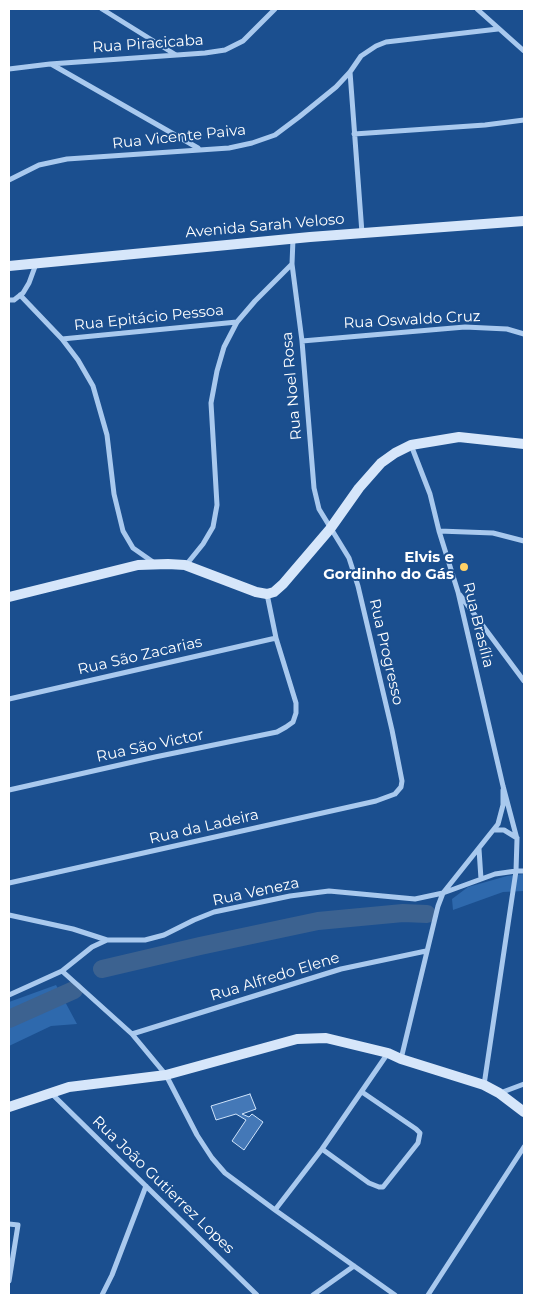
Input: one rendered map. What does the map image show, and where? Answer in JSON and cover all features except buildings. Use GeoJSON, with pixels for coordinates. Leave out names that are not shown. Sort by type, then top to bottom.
{"type":"FeatureCollection","features":[{"type":"Feature","properties":{"kind":"main road","name":"Avenida Sarah Veloso"},"geometry":{"type":"LineString","coordinates":[[9,266],[143,252],[524,221]]}},
{"type":"Feature","properties":{"kind":"main road"},"geometry":{"type":"LineString","coordinates":[[9,598],[138,565],[156,564],[185,565],[256,592],[267,594],[274,592],[330,529],[359,488],[381,464],[395,453],[411,445],[460,437],[524,444]]}},
{"type":"Feature","properties":{"kind":"main road"},"geometry":{"type":"LineString","coordinates":[[9,1107],[69,1087],[166,1075],[297,1039],[326,1038],[388,1053],[401,1060],[484,1085],[499,1093],[524,1112]]}},
{"type":"Feature","properties":{"kind":"street"},"geometry":{"type":"LineString","coordinates":[[102,9],[176,55]]}},
{"type":"Feature","properties":{"kind":"street","name":"Rua Piracicaba"},"geometry":{"type":"LineString","coordinates":[[9,70],[50,64],[205,54],[226,50],[243,41],[275,9]]}},
{"type":"Feature","properties":{"kind":"street"},"geometry":{"type":"LineString","coordinates":[[477,9],[524,51]]}},
{"type":"Feature","properties":{"kind":"street","name":"Rua Vicente Paiva"},"geometry":{"type":"LineString","coordinates":[[9,180],[39,166],[67,159],[229,148],[252,143],[275,135],[336,87],[361,56],[386,42],[498,29]]}},
{"type":"Feature","properties":{"kind":"street"},"geometry":{"type":"LineString","coordinates":[[50,64],[199,149]]}},
{"type":"Feature","properties":{"kind":"street"},"geometry":{"type":"LineString","coordinates":[[350,72],[362,233]]}},
{"type":"Feature","properties":{"kind":"street"},"geometry":{"type":"LineString","coordinates":[[354,134],[485,125],[524,120]]}},
{"type":"Feature","properties":{"kind":"street","name":"Rua Noel Rosa"},"geometry":{"type":"LineString","coordinates":[[293,239],[292,264],[302,341],[314,488],[319,509],[330,529]]}},
{"type":"Feature","properties":{"kind":"street"},"geometry":{"type":"LineString","coordinates":[[9,300],[14,300],[20,295],[28,283],[36,264]]}},
{"type":"Feature","properties":{"kind":"street"},"geometry":{"type":"LineString","coordinates":[[185,565],[203,544],[213,526],[217,505],[211,403],[224,347],[237,322],[292,264]]}},
{"type":"Feature","properties":{"kind":"street"},"geometry":{"type":"LineString","coordinates":[[20,295],[62,339],[78,360],[92,386],[107,435],[114,494],[123,531],[133,548],[156,564]]}},
{"type":"Feature","properties":{"kind":"street","name":"Rua Epitácio Pessoa"},"geometry":{"type":"LineString","coordinates":[[62,339],[237,322]]}},
{"type":"Feature","properties":{"kind":"street","name":"Rua Oswaldo Cruz"},"geometry":{"type":"LineString","coordinates":[[302,341],[465,327],[507,330],[524,334]]}},
{"type":"Feature","properties":{"kind":"street","name":"Rua Brasília"},"geometry":{"type":"LineString","coordinates":[[411,445],[430,494],[439,531],[458,592],[517,839],[516,870],[484,1085]]}},
{"type":"Feature","properties":{"kind":"street","name":"Rua Progresso"},"geometry":{"type":"LineString","coordinates":[[330,529],[349,558],[358,586],[392,730],[402,781],[401,788]]}},
{"type":"Feature","properties":{"kind":"street"},"geometry":{"type":"LineString","coordinates":[[439,531],[493,533],[524,541]]}},
{"type":"Feature","properties":{"kind":"street"},"geometry":{"type":"LineString","coordinates":[[458,592],[524,681]]}},
{"type":"Feature","properties":{"kind":"street"},"geometry":{"type":"LineString","coordinates":[[267,594],[276,638]]}},
{"type":"Feature","properties":{"kind":"street","name":"Rua São Zacarias"},"geometry":{"type":"LineString","coordinates":[[9,698],[276,638]]}},
{"type":"Feature","properties":{"kind":"street","name":"Rua São Victor"},"geometry":{"type":"LineString","coordinates":[[9,790],[277,732],[294,722],[296,703],[276,638]]}},
{"type":"Feature","properties":{"kind":"street","name":"Rua Brasília"},"geometry":{"type":"LineString","coordinates":[[443,893],[495,830],[502,813],[503,786]]}},
{"type":"Feature","properties":{"kind":"street","name":"Rua da Ladeira"},"geometry":{"type":"LineString","coordinates":[[9,883],[376,801],[395,794],[401,788]]}},
{"type":"Feature","properties":{"kind":"street"},"geometry":{"type":"LineString","coordinates":[[495,830],[504,830],[517,839]]}},
{"type":"Feature","properties":{"kind":"street"},"geometry":{"type":"LineString","coordinates":[[479,849],[481,879]]}},
{"type":"Feature","properties":{"kind":"street","name":"Rua Veneza"},"geometry":{"type":"LineString","coordinates":[[106,940],[145,940],[164,935],[214,912],[290,896],[330,891],[415,899],[443,893],[495,874],[516,870],[524,872]]}},
{"type":"Feature","properties":{"kind":"street"},"geometry":{"type":"LineString","coordinates":[[401,1060],[426,951],[443,893]]}},
{"type":"Feature","properties":{"kind":"street"},"geometry":{"type":"LineString","coordinates":[[9,915],[72,929],[106,940]]}},
{"type":"Feature","properties":{"kind":"street"},"geometry":{"type":"LineString","coordinates":[[9,995],[62,971],[92,947],[106,940]]}},
{"type":"Feature","properties":{"kind":"street","name":"Rua Alfredo Elene"},"geometry":{"type":"LineString","coordinates":[[132,1034],[341,969],[426,951]]}},
{"type":"Feature","properties":{"kind":"street"},"geometry":{"type":"LineString","coordinates":[[62,971],[132,1034],[166,1075],[197,1135],[212,1158],[225,1173],[395,1295]]}},
{"type":"Feature","properties":{"kind":"street"},"geometry":{"type":"LineString","coordinates":[[275,1210],[322,1148],[388,1053]]}},
{"type":"Feature","properties":{"kind":"street"},"geometry":{"type":"LineString","coordinates":[[499,1093],[524,1084]]}},
{"type":"Feature","properties":{"kind":"street"},"geometry":{"type":"LineString","coordinates":[[322,1148],[369,1183],[383,1187],[418,1143],[420,1133],[416,1129],[362,1092]]}},
{"type":"Feature","properties":{"kind":"street","name":"Rua João Gutierrez Lopes"},"geometry":{"type":"LineString","coordinates":[[50,1093],[257,1295]]}},
{"type":"Feature","properties":{"kind":"street"},"geometry":{"type":"LineString","coordinates":[[428,1295],[524,1147]]}},
{"type":"Feature","properties":{"kind":"street"},"geometry":{"type":"LineString","coordinates":[[102,1295],[112,1275],[146,1186]]}},
{"type":"Feature","properties":{"kind":"street"},"geometry":{"type":"LineString","coordinates":[[9,1224],[18,1225],[9,1281]]}},
{"type":"Feature","properties":{"kind":"street"},"geometry":{"type":"LineString","coordinates":[[313,1295],[354,1266]]}},
{"type":"Feature","properties":{"kind":"shaded area"},"geometry":{"type":"Polygon","coordinates":[[[524,874],[524,891],[503,892],[453,910],[452,899],[468,887],[507,876],[524,874]]]}},
{"type":"Feature","properties":{"kind":"shaded area"},"geometry":{"type":"Polygon","coordinates":[[[56,985],[77,1024],[51,1026],[9,1046],[9,1002],[56,985]]]}},
{"type":"Feature","properties":{"kind":"waterway"},"geometry":{"type":"LineString","coordinates":[[102,969],[318,921],[403,913],[427,914]]}},
{"type":"Feature","properties":{"kind":"waterway"},"geometry":{"type":"LineString","coordinates":[[9,1019],[74,990]]}},
{"type":"Feature","properties":{"kind":"place","name":"Elvis e Gordinho do Gás"},"geometry":{"type":"Point","coordinates":[464,567]}}]}
